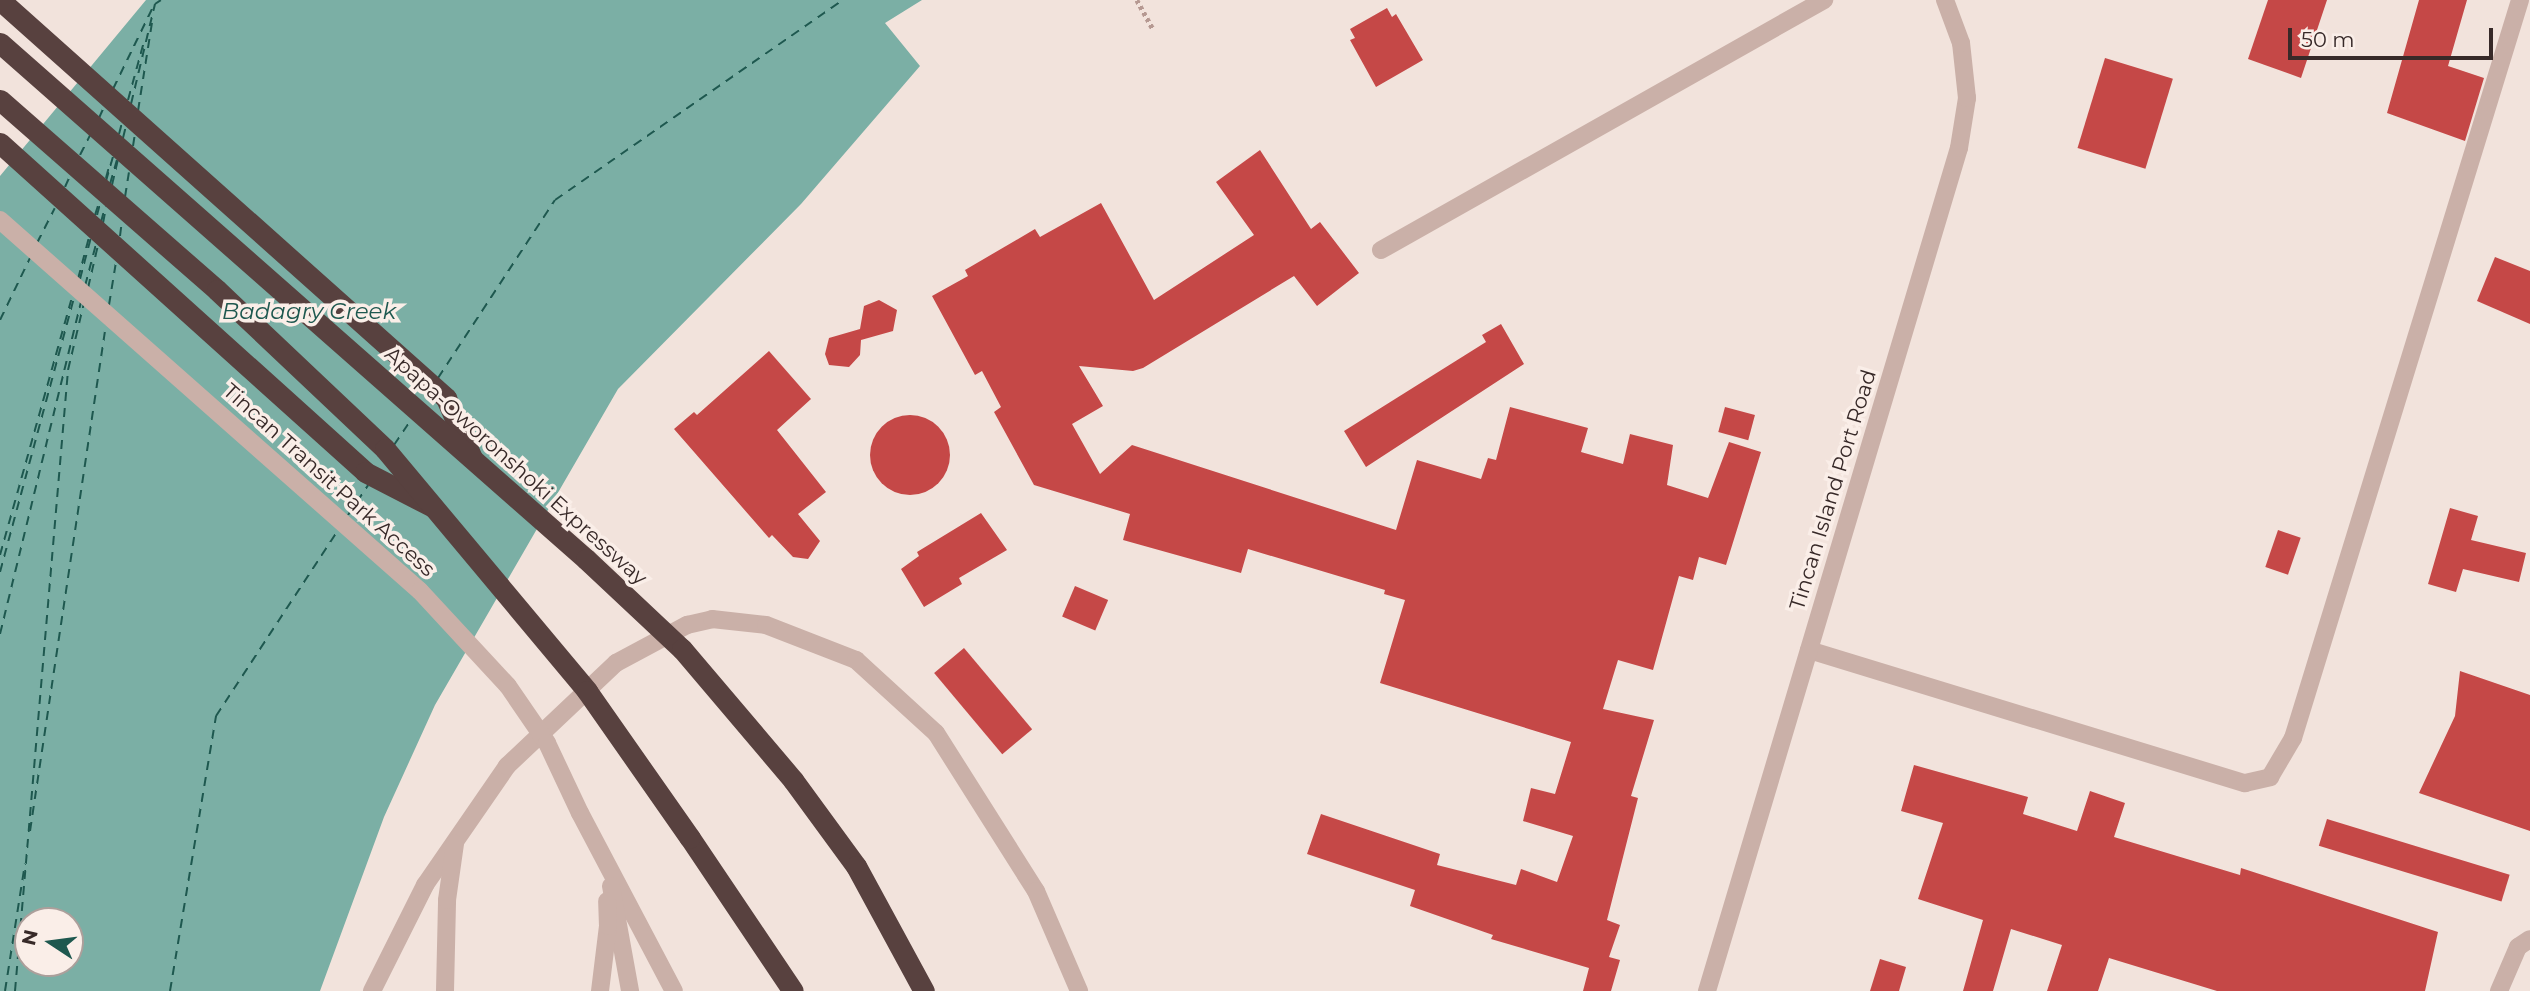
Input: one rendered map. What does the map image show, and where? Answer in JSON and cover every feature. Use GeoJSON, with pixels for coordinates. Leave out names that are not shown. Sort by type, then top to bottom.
{"type":"FeatureCollection","features":[{"type":"Feature","properties":{"kind":"highway"},"geometry":{"type":"LineString","coordinates":[[0,0],[446,398],[472,458]]}},
{"type":"Feature","properties":{"kind":"highway","name":"Apapa-Oworonshoki Expressway"},"geometry":{"type":"LineString","coordinates":[[0,43],[472,458],[682,649],[793,780],[856,866],[924,991]]}},
{"type":"Feature","properties":{"kind":"highway"},"geometry":{"type":"LineString","coordinates":[[0,100],[217,290],[385,449],[439,510],[587,691],[753,926],[793,991]]}},
{"type":"Feature","properties":{"kind":"highway"},"geometry":{"type":"LineString","coordinates":[[0,143],[365,472],[439,510]]}},
{"type":"Feature","properties":{"kind":"street"},"geometry":{"type":"LineString","coordinates":[[1381,250],[1824,0]]}},
{"type":"Feature","properties":{"kind":"street","name":"Tincan Island Port Road"},"geometry":{"type":"LineString","coordinates":[[1707,991],[1959,148],[1967,98],[1961,43],[1945,0]]}},
{"type":"Feature","properties":{"kind":"street"},"geometry":{"type":"LineString","coordinates":[[1809,650],[2245,783],[2270,777],[2293,738],[2521,0]]}},
{"type":"Feature","properties":{"kind":"street","name":"Tincan Transit Park Access"},"geometry":{"type":"LineString","coordinates":[[0,220],[421,590],[508,686],[547,743],[604,859]]}},
{"type":"Feature","properties":{"kind":"street"},"geometry":{"type":"LineString","coordinates":[[372,991],[389,949],[461,828],[507,766],[616,663],[687,625],[712,620],[766,625],[856,660],[936,733],[1036,891],[1079,991]]}},
{"type":"Feature","properties":{"kind":"street"},"geometry":{"type":"LineString","coordinates":[[445,991],[447,900],[461,828]]}},
{"type":"Feature","properties":{"kind":"street"},"geometry":{"type":"LineString","coordinates":[[600,991],[608,926],[604,859]]}},
{"type":"Feature","properties":{"kind":"street"},"geometry":{"type":"LineString","coordinates":[[604,859],[622,929],[630,991]]}},
{"type":"Feature","properties":{"kind":"street"},"geometry":{"type":"LineString","coordinates":[[604,859],[674,991]]}},
{"type":"Feature","properties":{"kind":"street"},"geometry":{"type":"LineString","coordinates":[[2499,991],[2518,947],[2530,939]]}},
{"type":"Feature","properties":{"kind":"path"},"geometry":{"type":"LineString","coordinates":[[1137,0],[1153,29]]}},
{"type":"Feature","properties":{"kind":"water","name":"Badagry Creek"},"geometry":{"type":"Polygon","coordinates":[[[146,0],[922,0],[885,23],[920,66],[801,204],[618,389],[435,705],[384,817],[320,991],[0,991],[0,176],[146,0]]]}},
{"type":"Feature","properties":{"kind":"building"},"geometry":{"type":"Polygon","coordinates":[[[2268,0],[2327,0],[2301,78],[2248,59],[2268,0]]]}},
{"type":"Feature","properties":{"kind":"building"},"geometry":{"type":"Polygon","coordinates":[[[2419,0],[2467,0],[2448,66],[2484,78],[2465,141],[2387,113],[2419,0]]]}},
{"type":"Feature","properties":{"kind":"building"},"geometry":{"type":"Polygon","coordinates":[[[1387,8],[1392,17],[1396,14],[1423,60],[1376,87],[1350,40],[1355,38],[1350,29],[1387,8]]]}},
{"type":"Feature","properties":{"kind":"building"},"geometry":{"type":"Polygon","coordinates":[[[2105,58],[2173,79],[2145,169],[2078,148],[2105,58]]]}},
{"type":"Feature","properties":{"kind":"building"},"geometry":{"type":"Polygon","coordinates":[[[1260,150],[1311,229],[1320,222],[1359,273],[1317,306],[1294,276],[1143,368],[1133,371],[1079,366],[1103,406],[1072,424],[1100,474],[1132,445],[1396,530],[1417,460],[1481,479],[1488,458],[1496,460],[1510,407],[1588,428],[1581,452],[1623,464],[1630,434],[1673,445],[1667,485],[1708,498],[1729,442],[1761,452],[1726,565],[1699,557],[1693,580],[1679,576],[1653,670],[1618,660],[1603,709],[1654,720],[1631,796],[1638,798],[1607,920],[1620,925],[1609,957],[1620,960],[1611,991],[1583,991],[1589,968],[1491,939],[1493,935],[1410,906],[1415,890],[1307,854],[1321,814],[1440,854],[1437,865],[1516,885],[1521,869],[1557,882],[1573,836],[1523,821],[1531,788],[1555,794],[1571,742],[1380,683],[1405,600],[1384,594],[1385,590],[1248,549],[1241,573],[1123,540],[1130,514],[1034,485],[994,412],[1001,407],[982,371],[975,375],[932,296],[968,276],[965,270],[1035,229],[1040,237],[1101,203],[1154,300],[1254,235],[1216,182],[1260,150]]]}},
{"type":"Feature","properties":{"kind":"building"},"geometry":{"type":"Polygon","coordinates":[[[2495,257],[2530,271],[2530,324],[2477,301],[2495,257]]]}},
{"type":"Feature","properties":{"kind":"building"},"geometry":{"type":"Polygon","coordinates":[[[879,300],[897,310],[893,331],[861,340],[860,355],[849,367],[829,365],[825,354],[829,338],[860,329],[864,306],[879,300]]]}},
{"type":"Feature","properties":{"kind":"building"},"geometry":{"type":"Polygon","coordinates":[[[1501,324],[1524,364],[1366,467],[1344,431],[1486,342],[1482,335],[1501,324]]]}},
{"type":"Feature","properties":{"kind":"building"},"geometry":{"type":"Polygon","coordinates":[[[769,351],[811,399],[777,430],[826,492],[798,514],[820,541],[808,559],[793,557],[772,535],[769,538],[674,429],[694,412],[697,415],[769,351]]]}},
{"type":"Feature","properties":{"kind":"building"},"geometry":{"type":"Polygon","coordinates":[[[1725,407],[1755,415],[1748,440],[1718,432],[1725,407]]]}},
{"type":"Feature","properties":{"kind":"building"},"geometry":{"type":"Polygon","coordinates":[[[910,415],[925,418],[938,427],[947,440],[950,455],[947,470],[938,483],[925,492],[910,495],[895,492],[882,483],[873,470],[870,455],[873,440],[882,427],[895,418],[910,415]]]}},
{"type":"Feature","properties":{"kind":"building"},"geometry":{"type":"Polygon","coordinates":[[[2450,508],[2478,516],[2471,540],[2526,553],[2519,582],[2463,569],[2456,592],[2428,584],[2450,508]]]}},
{"type":"Feature","properties":{"kind":"building"},"geometry":{"type":"Polygon","coordinates":[[[981,513],[1007,550],[959,578],[962,584],[924,607],[901,569],[919,556],[917,552],[981,513]]]}},
{"type":"Feature","properties":{"kind":"building"},"geometry":{"type":"Polygon","coordinates":[[[2278,530],[2301,538],[2288,575],[2265,567],[2278,530]]]}},
{"type":"Feature","properties":{"kind":"building"},"geometry":{"type":"Polygon","coordinates":[[[1075,586],[1108,600],[1095,630],[1062,616],[1075,586]]]}},
{"type":"Feature","properties":{"kind":"building"},"geometry":{"type":"Polygon","coordinates":[[[964,648],[1032,729],[1002,754],[934,673],[964,648]]]}},
{"type":"Feature","properties":{"kind":"building"},"geometry":{"type":"Polygon","coordinates":[[[2460,671],[2530,695],[2530,831],[2419,793],[2455,716],[2460,671]]]}},
{"type":"Feature","properties":{"kind":"building"},"geometry":{"type":"Polygon","coordinates":[[[1914,765],[2028,797],[2023,814],[2077,831],[2090,791],[2125,803],[2114,837],[2240,875],[2241,868],[2438,932],[2425,991],[2217,991],[2109,958],[2098,991],[2047,991],[2062,945],[2011,929],[1993,991],[1963,991],[1983,920],[1918,899],[1943,823],[1901,811],[1914,765]]]}},
{"type":"Feature","properties":{"kind":"building"},"geometry":{"type":"Polygon","coordinates":[[[2327,819],[2510,875],[2501,902],[2319,846],[2327,819]]]}},
{"type":"Feature","properties":{"kind":"building"},"geometry":{"type":"Polygon","coordinates":[[[1880,959],[1906,967],[1899,991],[1870,991],[1880,959]]]}},
{"type":"Feature","properties":{"kind":"ferry route"},"geometry":{"type":"LineString","coordinates":[[131,104],[155,4],[161,0]]}},
{"type":"Feature","properties":{"kind":"ferry route"},"geometry":{"type":"LineString","coordinates":[[438,378],[555,200],[843,0]]}},
{"type":"Feature","properties":{"kind":"ferry route"},"geometry":{"type":"LineString","coordinates":[[113,89],[152,9]]}},
{"type":"Feature","properties":{"kind":"ferry route"},"geometry":{"type":"LineString","coordinates":[[138,111],[153,16]]}},
{"type":"Feature","properties":{"kind":"ferry route"},"geometry":{"type":"LineString","coordinates":[[128,100],[145,38]]}},
{"type":"Feature","properties":{"kind":"ferry route"},"geometry":{"type":"LineString","coordinates":[[99,118],[104,107]]}},
{"type":"Feature","properties":{"kind":"ferry route"},"geometry":{"type":"LineString","coordinates":[[119,134],[122,123]]}},
{"type":"Feature","properties":{"kind":"ferry route"},"geometry":{"type":"LineString","coordinates":[[123,138],[126,126]]}},
{"type":"Feature","properties":{"kind":"ferry route"},"geometry":{"type":"LineString","coordinates":[[133,146],[135,134]]}},
{"type":"Feature","properties":{"kind":"ferry route"},"geometry":{"type":"LineString","coordinates":[[80,155],[90,135]]}},
{"type":"Feature","properties":{"kind":"ferry route"},"geometry":{"type":"LineString","coordinates":[[106,181],[113,156]]}},
{"type":"Feature","properties":{"kind":"ferry route"},"geometry":{"type":"LineString","coordinates":[[110,184],[117,159]]}},
{"type":"Feature","properties":{"kind":"ferry route"},"geometry":{"type":"LineString","coordinates":[[112,185],[118,160]]}},
{"type":"Feature","properties":{"kind":"ferry route"},"geometry":{"type":"LineString","coordinates":[[106,178],[110,163]]}},
{"type":"Feature","properties":{"kind":"ferry route"},"geometry":{"type":"LineString","coordinates":[[125,197],[129,172]]}},
{"type":"Feature","properties":{"kind":"ferry route"},"geometry":{"type":"LineString","coordinates":[[65,187],[70,176]]}},
{"type":"Feature","properties":{"kind":"ferry route"},"geometry":{"type":"LineString","coordinates":[[95,215],[100,200]]}},
{"type":"Feature","properties":{"kind":"ferry route"},"geometry":{"type":"LineString","coordinates":[[97,215],[101,200]]}},
{"type":"Feature","properties":{"kind":"ferry route"},"geometry":{"type":"LineString","coordinates":[[101,222],[105,207]]}},
{"type":"Feature","properties":{"kind":"ferry route"},"geometry":{"type":"LineString","coordinates":[[37,243],[55,208]]}},
{"type":"Feature","properties":{"kind":"ferry route"},"geometry":{"type":"LineString","coordinates":[[103,223],[106,208]]}},
{"type":"Feature","properties":{"kind":"ferry route"},"geometry":{"type":"LineString","coordinates":[[120,236],[122,220]]}},
{"type":"Feature","properties":{"kind":"ferry route"},"geometry":{"type":"LineString","coordinates":[[78,279],[89,237]]}},
{"type":"Feature","properties":{"kind":"ferry route"},"geometry":{"type":"LineString","coordinates":[[80,279],[91,237]]}},
{"type":"Feature","properties":{"kind":"ferry route"},"geometry":{"type":"LineString","coordinates":[[85,286],[96,244]]}},
{"type":"Feature","properties":{"kind":"ferry route"},"geometry":{"type":"LineString","coordinates":[[88,288],[98,245]]}},
{"type":"Feature","properties":{"kind":"ferry route"},"geometry":{"type":"LineString","coordinates":[[0,320],[30,258]]}},
{"type":"Feature","properties":{"kind":"ferry route"},"geometry":{"type":"LineString","coordinates":[[109,305],[116,262]]}},
{"type":"Feature","properties":{"kind":"ferry route"},"geometry":{"type":"LineString","coordinates":[[0,555],[73,294]]}},
{"type":"Feature","properties":{"kind":"ferry route"},"geometry":{"type":"LineString","coordinates":[[0,572],[74,298]]}},
{"type":"Feature","properties":{"kind":"ferry route"},"geometry":{"type":"LineString","coordinates":[[0,634],[81,302]]}},
{"type":"Feature","properties":{"kind":"ferry route"},"geometry":{"type":"LineString","coordinates":[[15,991],[68,370],[84,303]]}},
{"type":"Feature","properties":{"kind":"ferry route"},"geometry":{"type":"LineString","coordinates":[[30,831],[106,324]]}},
{"type":"Feature","properties":{"kind":"ferry route"},"geometry":{"type":"LineString","coordinates":[[394,445],[412,418]]}},
{"type":"Feature","properties":{"kind":"ferry route"},"geometry":{"type":"LineString","coordinates":[[348,515],[368,485]]}},
{"type":"Feature","properties":{"kind":"ferry route"},"geometry":{"type":"LineString","coordinates":[[170,991],[216,716],[339,529]]}},
{"type":"Feature","properties":{"kind":"ferry route"},"geometry":{"type":"LineString","coordinates":[[5,991],[25,864]]}}]}
